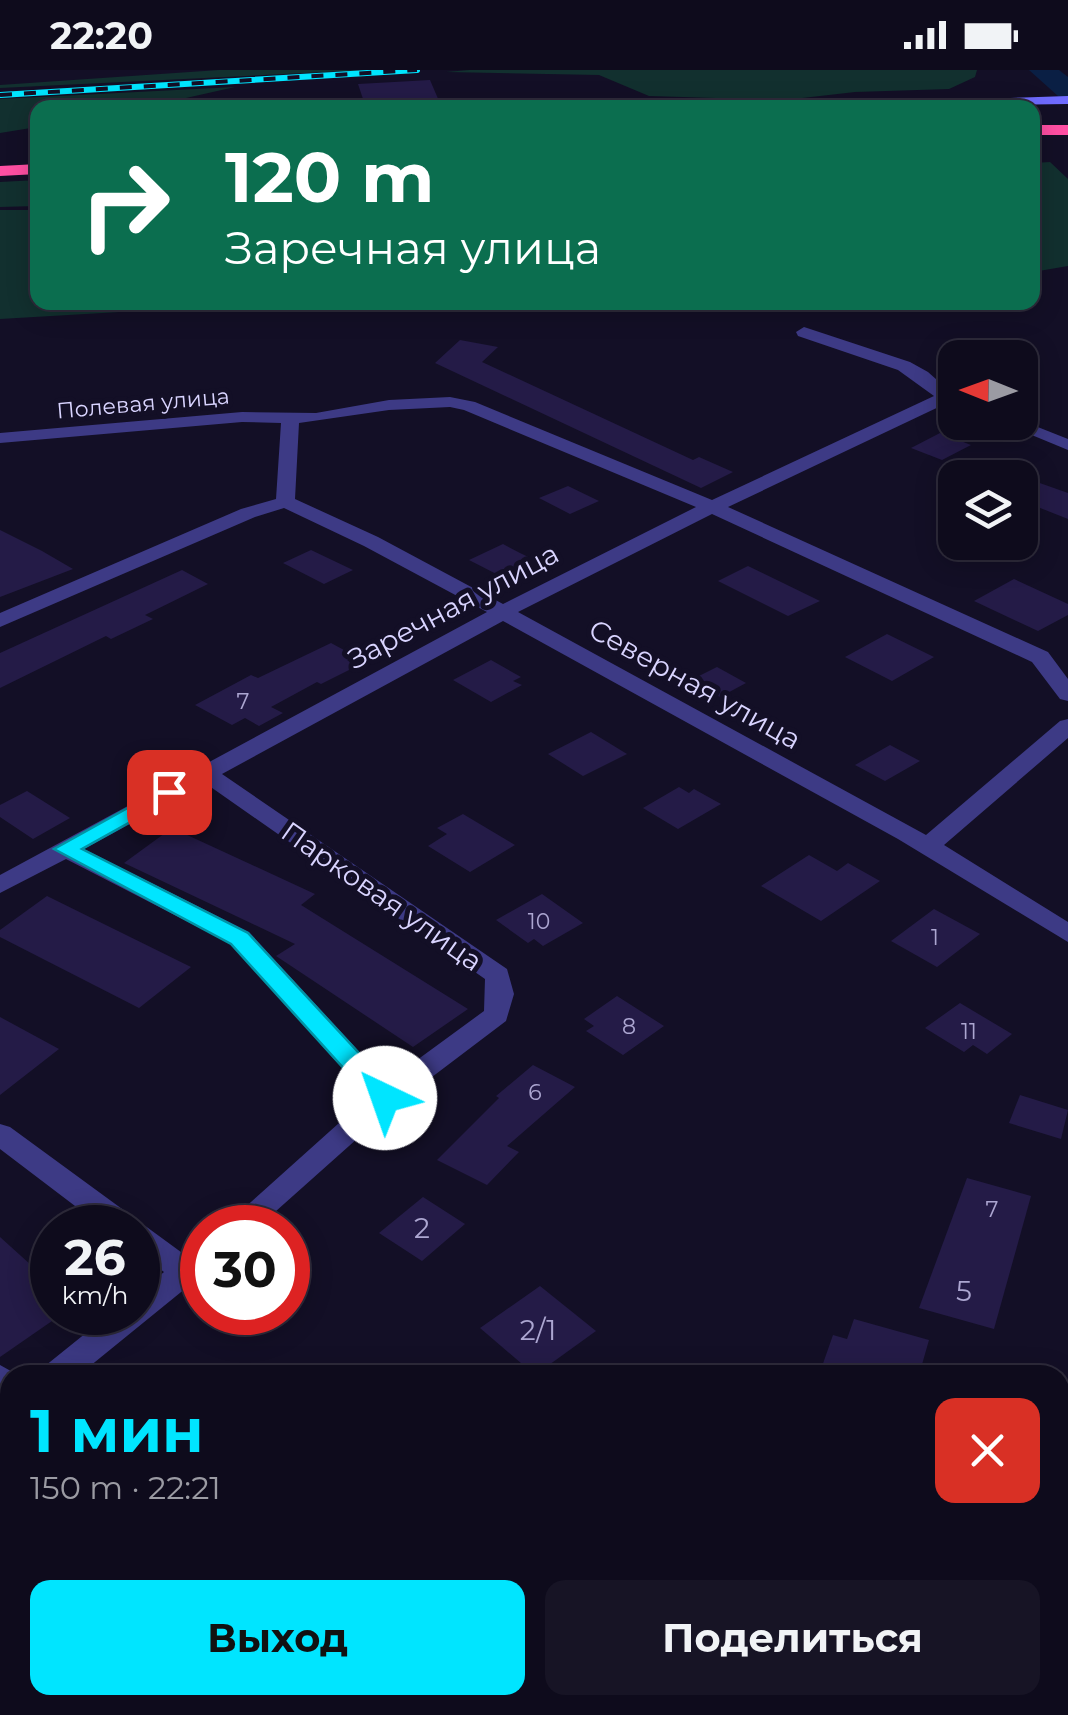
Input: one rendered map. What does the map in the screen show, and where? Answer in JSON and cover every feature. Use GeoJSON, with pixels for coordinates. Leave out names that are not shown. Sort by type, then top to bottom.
{"type":"FeatureCollection","features":[{"type":"Feature","properties":{"kind":"highway"},"geometry":{"type":"LineString","coordinates":[[0,158],[30,156]]}},
{"type":"Feature","properties":{"kind":"highway"},"geometry":{"type":"LineString","coordinates":[[0,171],[30,169]]}},
{"type":"Feature","properties":{"kind":"street"},"geometry":{"type":"LineString","coordinates":[[1006,100],[1068,100]]}},
{"type":"Feature","properties":{"kind":"street"},"geometry":{"type":"LineString","coordinates":[[804,332],[920,373],[938,385]]}},
{"type":"Feature","properties":{"kind":"street","name":"Полевая улица"},"geometry":{"type":"LineString","coordinates":[[0,438],[242,417],[290,420],[389,406],[450,402],[469,406],[712,507],[1040,657],[1068,694]]}},
{"type":"Feature","properties":{"kind":"street","name":"Заречная улица"},"geometry":{"type":"LineString","coordinates":[[0,886],[501,613],[712,507],[938,405]]}},
{"type":"Feature","properties":{"kind":"street"},"geometry":{"type":"LineString","coordinates":[[0,621],[248,513],[285,502],[290,420]]}},
{"type":"Feature","properties":{"kind":"street"},"geometry":{"type":"LineString","coordinates":[[1038,433],[1068,445]]}},
{"type":"Feature","properties":{"kind":"street","name":"Северная улица"},"geometry":{"type":"LineString","coordinates":[[285,502],[501,613],[928,846],[991,881],[1068,934]]}},
{"type":"Feature","properties":{"kind":"street"},"geometry":{"type":"LineString","coordinates":[[928,846],[1068,726]]}},
{"type":"Feature","properties":{"kind":"street","name":"Парковая улица"},"geometry":{"type":"LineString","coordinates":[[204,772],[498,976],[501,994],[497,1015],[385,1098],[263,1205]]}},
{"type":"Feature","properties":{"kind":"street"},"geometry":{"type":"LineString","coordinates":[[65,849],[240,938],[385,1098]]}},
{"type":"Feature","properties":{"kind":"street"},"geometry":{"type":"LineString","coordinates":[[0,1134],[95,1205]]}},
{"type":"Feature","properties":{"kind":"street"},"geometry":{"type":"LineString","coordinates":[[160,1293],[180,1276]]}},
{"type":"Feature","properties":{"kind":"street"},"geometry":{"type":"LineString","coordinates":[[69,1365],[107,1335]]}},
{"type":"Feature","properties":{"kind":"green space"},"geometry":{"type":"Polygon","coordinates":[[[219,70],[366,70],[0,88],[0,85],[219,70]]]}},
{"type":"Feature","properties":{"kind":"green space"},"geometry":{"type":"Polygon","coordinates":[[[977,70],[975,77],[949,89],[855,92],[785,100],[649,96],[599,75],[446,72],[977,70]]]}},
{"type":"Feature","properties":{"kind":"green space"},"geometry":{"type":"Polygon","coordinates":[[[235,87],[177,100],[30,100],[30,128],[0,133],[0,99],[235,87]]]}},
{"type":"Feature","properties":{"kind":"green space"},"geometry":{"type":"Polygon","coordinates":[[[1050,162],[1068,179],[1068,266],[1040,271],[1040,163],[1050,162]]]}},
{"type":"Feature","properties":{"kind":"green space"},"geometry":{"type":"Polygon","coordinates":[[[30,180],[30,206],[0,207],[0,182],[30,180]]]}},
{"type":"Feature","properties":{"kind":"green space"},"geometry":{"type":"Polygon","coordinates":[[[0,210],[30,210],[30,310],[153,310],[0,319],[0,210]]]}},
{"type":"Feature","properties":{"kind":"building"},"geometry":{"type":"Polygon","coordinates":[[[430,80],[439,100],[363,100],[358,84],[430,80]]]}},
{"type":"Feature","properties":{"kind":"building"},"geometry":{"type":"Polygon","coordinates":[[[460,340],[498,347],[482,362],[693,460],[699,457],[733,472],[701,488],[435,363],[460,340]]]}},
{"type":"Feature","properties":{"kind":"building"},"geometry":{"type":"Polygon","coordinates":[[[938,434],[938,440],[958,440],[971,445],[942,460],[911,448],[938,434]]]}},
{"type":"Feature","properties":{"kind":"building"},"geometry":{"type":"Polygon","coordinates":[[[1038,482],[1068,493],[1068,519],[1038,507],[1038,482]]]}},
{"type":"Feature","properties":{"kind":"building"},"geometry":{"type":"Polygon","coordinates":[[[568,486],[599,501],[570,514],[539,498],[568,486]]]}},
{"type":"Feature","properties":{"kind":"building"},"geometry":{"type":"Polygon","coordinates":[[[0,530],[42,551],[73,569],[0,597],[0,530]]]}},
{"type":"Feature","properties":{"kind":"building"},"geometry":{"type":"Polygon","coordinates":[[[503,544],[549,567],[514,583],[469,560],[503,544]]]}},
{"type":"Feature","properties":{"kind":"building"},"geometry":{"type":"Polygon","coordinates":[[[311,550],[353,570],[324,584],[283,563],[311,550]]]}},
{"type":"Feature","properties":{"kind":"building"},"geometry":{"type":"Polygon","coordinates":[[[748,566],[820,601],[788,616],[718,581],[748,566]]]}},
{"type":"Feature","properties":{"kind":"building"},"geometry":{"type":"Polygon","coordinates":[[[182,570],[208,584],[145,615],[153,619],[111,639],[106,636],[0,688],[0,653],[182,570]]]}},
{"type":"Feature","properties":{"kind":"building"},"geometry":{"type":"Polygon","coordinates":[[[1014,579],[1068,604],[1068,615],[1038,631],[974,601],[1014,579]]]}},
{"type":"Feature","properties":{"kind":"building"},"geometry":{"type":"Polygon","coordinates":[[[887,634],[934,657],[892,681],[845,657],[887,634]]]}},
{"type":"Feature","properties":{"kind":"building"},"geometry":{"type":"Polygon","coordinates":[[[331,643],[355,656],[347,660],[357,666],[271,707],[283,713],[259,726],[245,718],[232,725],[195,705],[251,675],[258,678],[331,643]]]}},
{"type":"Feature","properties":{"kind":"building"},"geometry":{"type":"Polygon","coordinates":[[[491,660],[521,677],[513,681],[522,685],[491,702],[453,680],[491,660]]]}},
{"type":"Feature","properties":{"kind":"building"},"geometry":{"type":"Polygon","coordinates":[[[717,667],[746,683],[720,697],[691,680],[717,667]]]}},
{"type":"Feature","properties":{"kind":"building"},"geometry":{"type":"Polygon","coordinates":[[[591,732],[627,754],[583,776],[548,754],[591,732]]]}},
{"type":"Feature","properties":{"kind":"building"},"geometry":{"type":"Polygon","coordinates":[[[890,745],[920,761],[885,781],[855,765],[890,745]]]}},
{"type":"Feature","properties":{"kind":"building"},"geometry":{"type":"Polygon","coordinates":[[[679,787],[689,793],[694,789],[721,804],[678,829],[643,808],[679,787]]]}},
{"type":"Feature","properties":{"kind":"building"},"geometry":{"type":"Polygon","coordinates":[[[27,791],[70,818],[33,839],[0,817],[0,805],[27,791]]]}},
{"type":"Feature","properties":{"kind":"building"},"geometry":{"type":"Polygon","coordinates":[[[463,814],[515,845],[470,872],[428,846],[447,834],[437,828],[463,814]]]}},
{"type":"Feature","properties":{"kind":"building"},"geometry":{"type":"Polygon","coordinates":[[[172,828],[315,894],[301,905],[468,1009],[413,1047],[276,956],[295,944],[124,863],[172,828]]]}},
{"type":"Feature","properties":{"kind":"building"},"geometry":{"type":"Polygon","coordinates":[[[809,855],[837,871],[848,863],[880,881],[821,921],[761,886],[809,855]]]}},
{"type":"Feature","properties":{"kind":"building"},"geometry":{"type":"Polygon","coordinates":[[[542,894],[583,923],[543,946],[534,939],[528,943],[496,920],[542,894]]]}},
{"type":"Feature","properties":{"kind":"building"},"geometry":{"type":"Polygon","coordinates":[[[47,896],[191,967],[139,1008],[0,937],[0,930],[47,896]]]}},
{"type":"Feature","properties":{"kind":"building"},"geometry":{"type":"Polygon","coordinates":[[[934,909],[980,934],[937,967],[891,941],[934,909]]]}},
{"type":"Feature","properties":{"kind":"building"},"geometry":{"type":"Polygon","coordinates":[[[617,996],[664,1026],[623,1055],[586,1031],[594,1026],[584,1019],[617,996]]]}},
{"type":"Feature","properties":{"kind":"building"},"geometry":{"type":"Polygon","coordinates":[[[960,1003],[1012,1034],[987,1054],[973,1045],[964,1052],[925,1028],[960,1003]]]}},
{"type":"Feature","properties":{"kind":"building"},"geometry":{"type":"Polygon","coordinates":[[[0,1017],[59,1049],[0,1095],[0,1017]]]}},
{"type":"Feature","properties":{"kind":"building"},"geometry":{"type":"Polygon","coordinates":[[[533,1065],[575,1087],[507,1146],[519,1152],[487,1185],[437,1160],[499,1098],[496,1096],[533,1065]]]}},
{"type":"Feature","properties":{"kind":"building"},"geometry":{"type":"Polygon","coordinates":[[[1020,1095],[1068,1110],[1061,1139],[1009,1123],[1020,1095]]]}},
{"type":"Feature","properties":{"kind":"building"},"geometry":{"type":"Polygon","coordinates":[[[967,1178],[1031,1196],[994,1329],[919,1308],[967,1178]]]}},
{"type":"Feature","properties":{"kind":"building"},"geometry":{"type":"Polygon","coordinates":[[[423,1197],[465,1224],[422,1261],[379,1233],[423,1197]]]}},
{"type":"Feature","properties":{"kind":"building"},"geometry":{"type":"Polygon","coordinates":[[[0,1237],[30,1264],[32,1335],[0,1357],[0,1237]]]}},
{"type":"Feature","properties":{"kind":"building"},"geometry":{"type":"Polygon","coordinates":[[[540,1286],[596,1331],[549,1365],[523,1365],[480,1328],[540,1286]]]}},
{"type":"Feature","properties":{"kind":"building"},"geometry":{"type":"Polygon","coordinates":[[[854,1319],[929,1340],[922,1365],[822,1365],[833,1335],[847,1339],[854,1319]]]}},
{"type":"Feature","properties":{"kind":"waterway"},"geometry":{"type":"LineString","coordinates":[[1042,70],[1068,90]]}},
{"type":"Feature","properties":{"kind":"railway"},"geometry":{"type":"LineString","coordinates":[[0,95],[417,70]]}},
{"type":"Feature","properties":{"kind":"route"},"geometry":{"type":"LineString","coordinates":[[169,792],[65,849],[240,938],[385,1098]]}}]}
